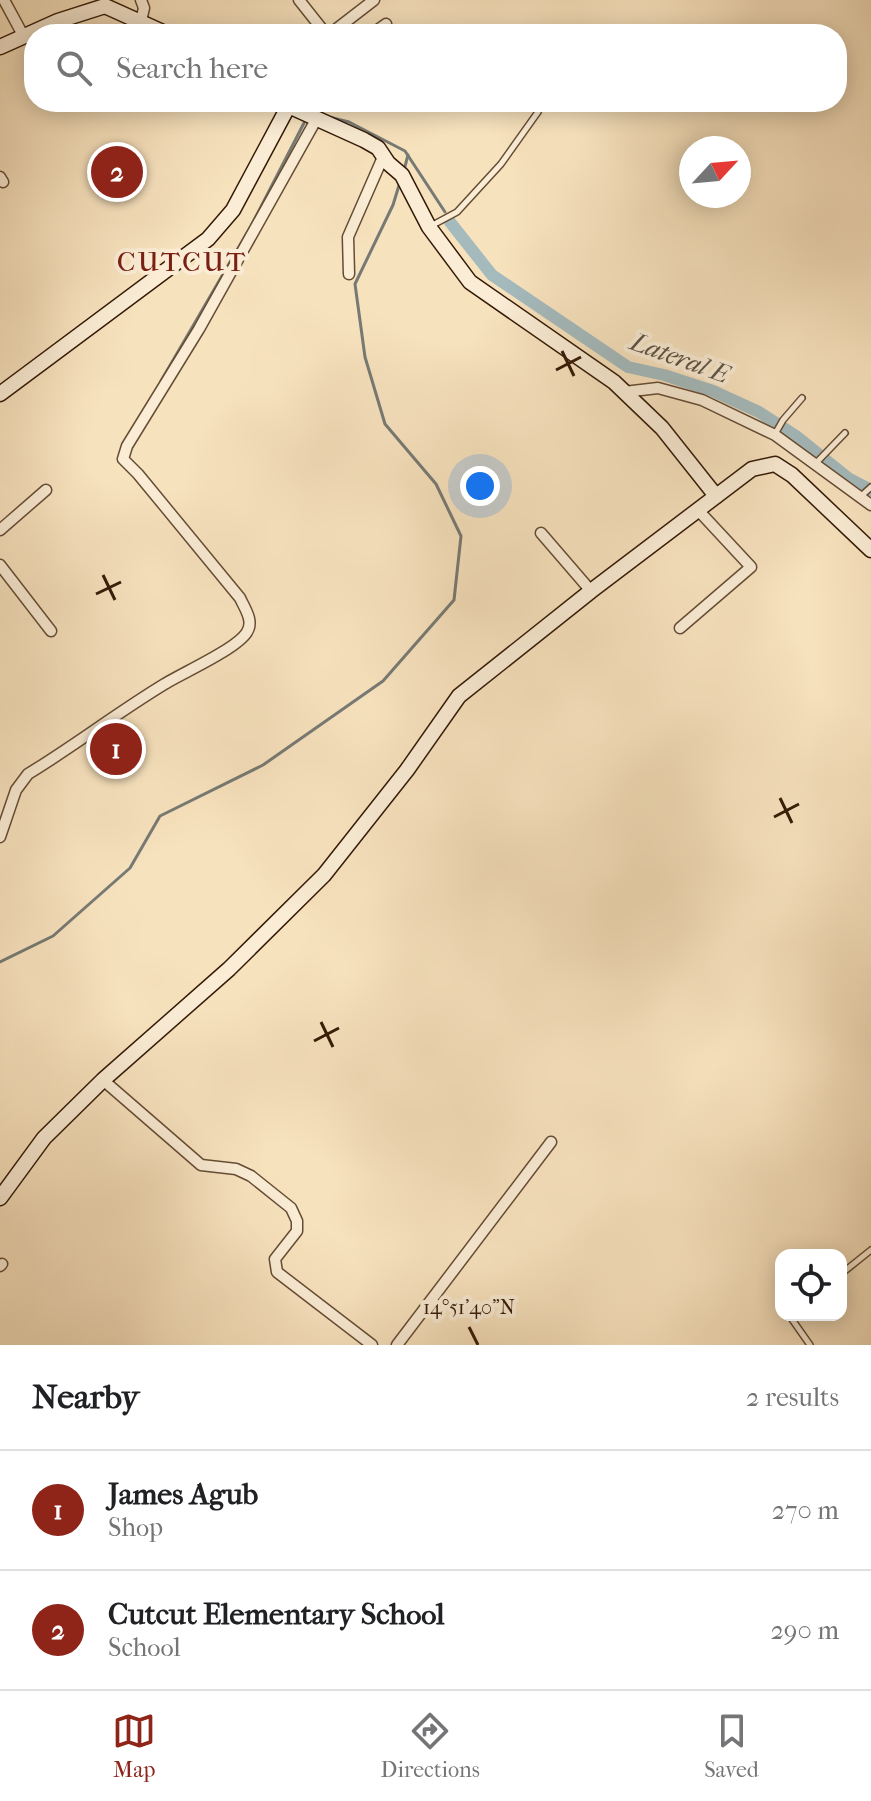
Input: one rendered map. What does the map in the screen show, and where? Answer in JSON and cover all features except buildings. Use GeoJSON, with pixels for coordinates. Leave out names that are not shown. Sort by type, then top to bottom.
{"type":"FeatureCollection","features":[{"type":"Feature","properties":{"kind":"street"},"geometry":{"type":"LineString","coordinates":[[0,47],[24,37],[4,0]]}},
{"type":"Feature","properties":{"kind":"street"},"geometry":{"type":"LineString","coordinates":[[141,0],[144,8],[141,21]]}},
{"type":"Feature","properties":{"kind":"street"},"geometry":{"type":"LineString","coordinates":[[299,0],[319,24]]}},
{"type":"Feature","properties":{"kind":"street"},"geometry":{"type":"LineString","coordinates":[[342,24],[374,0]]}},
{"type":"Feature","properties":{"kind":"street"},"geometry":{"type":"LineString","coordinates":[[55,24],[105,6],[147,24]]}},
{"type":"Feature","properties":{"kind":"street"},"geometry":{"type":"LineString","coordinates":[[0,394],[208,239],[233,210],[283,112]]}},
{"type":"Feature","properties":{"kind":"street"},"geometry":{"type":"LineString","coordinates":[[304,112],[378,148],[402,175],[429,227],[470,282],[614,382],[662,428],[716,496]]}},
{"type":"Feature","properties":{"kind":"street"},"geometry":{"type":"LineString","coordinates":[[0,837],[16,790],[28,774],[165,684],[218,655],[241,640],[249,630],[250,617],[240,598],[123,459],[127,446],[199,329],[317,118]]}},
{"type":"Feature","properties":{"kind":"street"},"geometry":{"type":"LineString","coordinates":[[349,274],[348,237],[386,160]]}},
{"type":"Feature","properties":{"kind":"street"},"geometry":{"type":"LineString","coordinates":[[624,392],[658,388],[702,400],[776,433],[815,463],[866,492],[871,505]]}},
{"type":"Feature","properties":{"kind":"street"},"geometry":{"type":"LineString","coordinates":[[0,1198],[44,1138],[103,1080],[229,969],[324,875],[407,770],[459,696],[752,469],[775,464],[792,475],[871,550]]}},
{"type":"Feature","properties":{"kind":"street"},"geometry":{"type":"LineString","coordinates":[[0,530],[46,490]]}},
{"type":"Feature","properties":{"kind":"street"},"geometry":{"type":"LineString","coordinates":[[680,628],[751,567],[698,510]]}},
{"type":"Feature","properties":{"kind":"street"},"geometry":{"type":"LineString","coordinates":[[541,533],[591,591]]}},
{"type":"Feature","properties":{"kind":"street"},"geometry":{"type":"LineString","coordinates":[[0,565],[51,631]]}},
{"type":"Feature","properties":{"kind":"street"},"geometry":{"type":"LineString","coordinates":[[103,1080],[201,1165],[236,1169],[251,1176],[291,1208],[297,1221],[297,1231],[275,1259],[277,1272],[372,1345]]}},
{"type":"Feature","properties":{"kind":"street"},"geometry":{"type":"LineString","coordinates":[[397,1345],[551,1142]]}},
{"type":"Feature","properties":{"kind":"lane"},"geometry":{"type":"LineString","coordinates":[[429,227],[457,212],[501,164],[538,112]]}},
{"type":"Feature","properties":{"kind":"lane"},"geometry":{"type":"LineString","coordinates":[[776,433],[802,398]]}},
{"type":"Feature","properties":{"kind":"lane"},"geometry":{"type":"LineString","coordinates":[[815,463],[845,433]]}},
{"type":"Feature","properties":{"kind":"lane"},"geometry":{"type":"LineString","coordinates":[[847,1269],[871,1250]]}},
{"type":"Feature","properties":{"kind":"lane"},"geometry":{"type":"LineString","coordinates":[[793,1321],[810,1345]]}},
{"type":"Feature","properties":{"kind":"waterway"},"geometry":{"type":"LineString","coordinates":[[329,117],[349,122],[405,151],[445,212]]}},
{"type":"Feature","properties":{"kind":"waterway"},"geometry":{"type":"LineString","coordinates":[[161,381],[251,226],[304,123]]}},
{"type":"Feature","properties":{"kind":"waterway"},"geometry":{"type":"LineString","coordinates":[[404,170],[408,155]]}},
{"type":"Feature","properties":{"kind":"waterway"},"geometry":{"type":"LineString","coordinates":[[0,962],[53,936],[130,868],[160,816],[263,765],[383,681],[454,600],[461,536],[436,484],[385,424],[365,357],[355,284],[393,205],[400,182]]}},
{"type":"Feature","properties":{"kind":"waterway","name":"Lateral E"},"geometry":{"type":"LineString","coordinates":[[450,222],[492,275],[628,367],[713,391],[759,412],[796,436],[848,478],[871,490]]}},
{"type":"Feature","properties":{"kind":"place","name":"Cutcut Elementary School"},"geometry":{"type":"Point","coordinates":[117,172]}},
{"type":"Feature","properties":{"kind":"place","name":"James Agub"},"geometry":{"type":"Point","coordinates":[116,749]}},
{"type":"Feature","properties":{"kind":"district","name":"CUTCUT"},"geometry":{"type":"Point","coordinates":[182,261]}}]}
